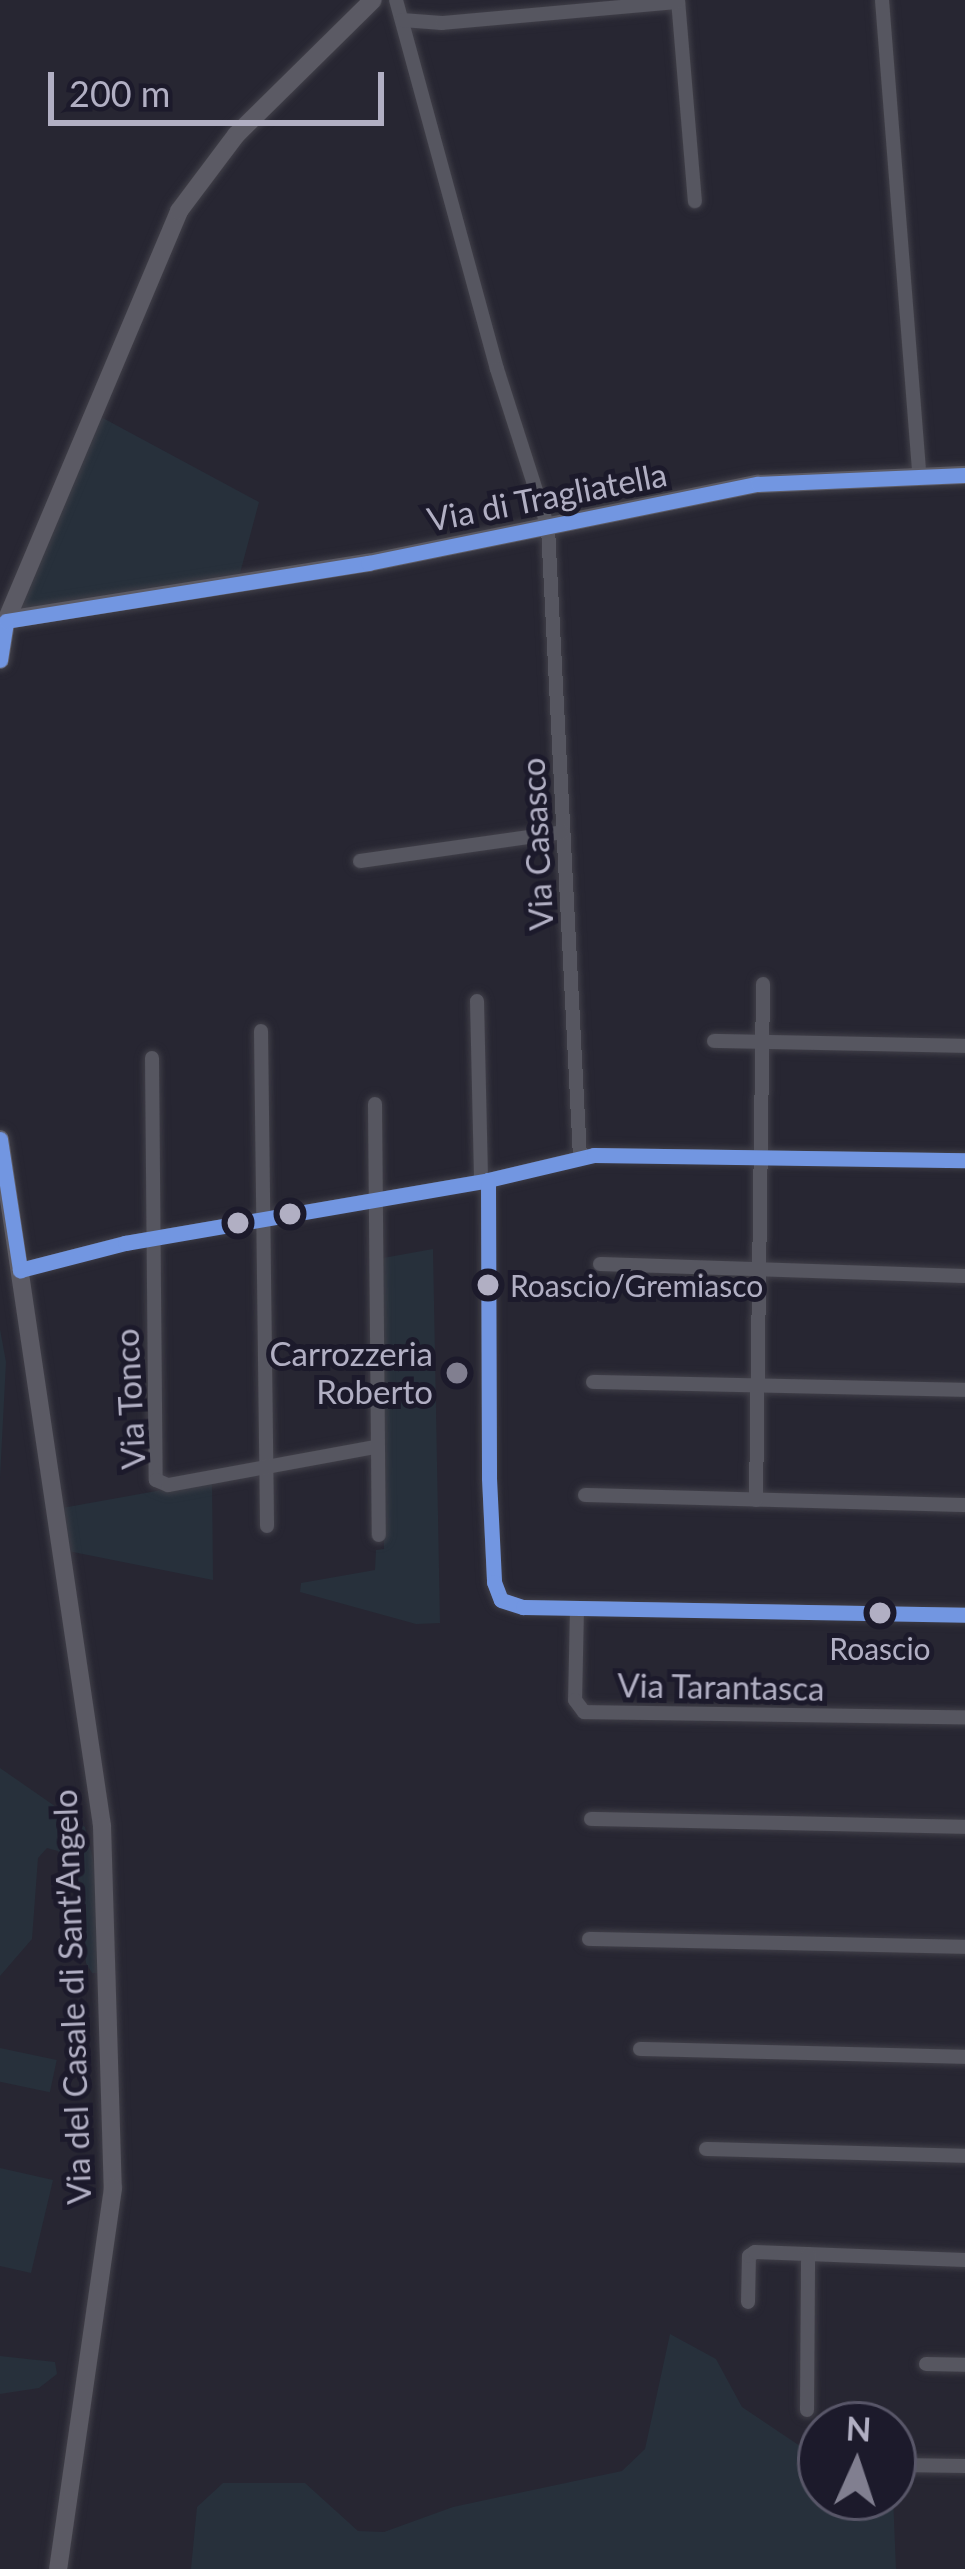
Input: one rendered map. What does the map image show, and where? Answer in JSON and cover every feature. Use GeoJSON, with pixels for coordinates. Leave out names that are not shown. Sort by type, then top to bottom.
{"type":"FeatureCollection","features":[{"type":"Feature","properties":{"kind":"main road"},"geometry":{"type":"LineString","coordinates":[[0,660],[3,621],[179,211],[228,143],[373,0]]}},
{"type":"Feature","properties":{"kind":"main road","name":"Via di Tragliatella"},"geometry":{"type":"LineString","coordinates":[[3,621],[548,528],[770,482],[965,475]]}},
{"type":"Feature","properties":{"kind":"main road","name":"Via del Casale di Sant'Angelo"},"geometry":{"type":"LineString","coordinates":[[0,1138],[100,1810],[113,2138],[110,2220],[58,2569]]}},
{"type":"Feature","properties":{"kind":"street","name":"Via Casasco"},"geometry":{"type":"LineString","coordinates":[[396,0],[497,369],[548,528],[580,1158]]}},
{"type":"Feature","properties":{"kind":"street"},"geometry":{"type":"LineString","coordinates":[[882,0],[920,474]]}},
{"type":"Feature","properties":{"kind":"street"},"geometry":{"type":"LineString","coordinates":[[401,20],[442,23],[678,1],[694,201]]}},
{"type":"Feature","properties":{"kind":"street"},"geometry":{"type":"LineString","coordinates":[[360,861],[563,832]]}},
{"type":"Feature","properties":{"kind":"street"},"geometry":{"type":"LineString","coordinates":[[756,1500],[764,984]]}},
{"type":"Feature","properties":{"kind":"street"},"geometry":{"type":"LineString","coordinates":[[477,1001],[495,1590],[513,1606],[965,1615]]}},
{"type":"Feature","properties":{"kind":"street"},"geometry":{"type":"LineString","coordinates":[[261,1031],[267,1526]]}},
{"type":"Feature","properties":{"kind":"street"},"geometry":{"type":"LineString","coordinates":[[714,1041],[965,1046]]}},
{"type":"Feature","properties":{"kind":"street"},"geometry":{"type":"LineString","coordinates":[[152,1058],[152,1237]]}},
{"type":"Feature","properties":{"kind":"street"},"geometry":{"type":"LineString","coordinates":[[375,1104],[379,1535]]}},
{"type":"Feature","properties":{"kind":"street"},"geometry":{"type":"LineString","coordinates":[[20,1270],[152,1237],[484,1180],[580,1158],[762,1155],[965,1160]]}},
{"type":"Feature","properties":{"kind":"street","name":"Via Tonco"},"geometry":{"type":"LineString","coordinates":[[152,1237],[157,1480],[168,1485],[376,1448]]}},
{"type":"Feature","properties":{"kind":"street"},"geometry":{"type":"LineString","coordinates":[[600,1264],[965,1276]]}},
{"type":"Feature","properties":{"kind":"street"},"geometry":{"type":"LineString","coordinates":[[592,1382],[965,1390]]}},
{"type":"Feature","properties":{"kind":"street"},"geometry":{"type":"LineString","coordinates":[[585,1495],[965,1505]]}},
{"type":"Feature","properties":{"kind":"street","name":"Via Tarantasca"},"geometry":{"type":"LineString","coordinates":[[578,1608],[575,1698],[584,1712],[965,1718]]}},
{"type":"Feature","properties":{"kind":"street"},"geometry":{"type":"LineString","coordinates":[[591,1819],[965,1827]]}},
{"type":"Feature","properties":{"kind":"street"},"geometry":{"type":"LineString","coordinates":[[589,1939],[965,1948]]}},
{"type":"Feature","properties":{"kind":"street"},"geometry":{"type":"LineString","coordinates":[[640,2048],[965,2057]]}},
{"type":"Feature","properties":{"kind":"street"},"geometry":{"type":"LineString","coordinates":[[706,2149],[965,2156]]}},
{"type":"Feature","properties":{"kind":"street"},"geometry":{"type":"LineString","coordinates":[[806,2401],[808,2254]]}},
{"type":"Feature","properties":{"kind":"street"},"geometry":{"type":"LineString","coordinates":[[748,2302],[749,2256],[965,2260]]}},
{"type":"Feature","properties":{"kind":"street"},"geometry":{"type":"LineString","coordinates":[[926,2364],[965,2365]]}},
{"type":"Feature","properties":{"kind":"street"},"geometry":{"type":"LineString","coordinates":[[917,2465],[965,2466]]}},
{"type":"Feature","properties":{"kind":"shaded area"},"geometry":{"type":"Polygon","coordinates":[[[101,417],[259,502],[239,577],[20,609],[101,417]]]}},
{"type":"Feature","properties":{"kind":"shaded area"},"geometry":{"type":"Polygon","coordinates":[[[433,1249],[440,1623],[416,1624],[300,1592],[301,1583],[375,1570],[376,1550],[384,1549],[383,1258],[433,1249]]]}},
{"type":"Feature","properties":{"kind":"shaded area"},"geometry":{"type":"Polygon","coordinates":[[[0,1329],[6,1362],[0,1478],[0,1329]]]}},
{"type":"Feature","properties":{"kind":"shaded area"},"geometry":{"type":"Polygon","coordinates":[[[212,1481],[213,1580],[68,1551],[62,1508],[212,1481]]]}},
{"type":"Feature","properties":{"kind":"shaded area"},"geometry":{"type":"Polygon","coordinates":[[[0,1768],[85,1827],[95,1867],[99,1973],[92,1973],[86,1963],[76,1870],[58,1851],[47,1848],[38,1858],[32,1939],[0,1976],[0,1768]]]}},
{"type":"Feature","properties":{"kind":"shaded area"},"geometry":{"type":"Polygon","coordinates":[[[0,2048],[57,2060],[50,2092],[0,2082],[0,2048]]]}},
{"type":"Feature","properties":{"kind":"shaded area"},"geometry":{"type":"Polygon","coordinates":[[[0,2168],[53,2180],[31,2273],[0,2266],[0,2168]]]}},
{"type":"Feature","properties":{"kind":"shaded area"},"geometry":{"type":"Polygon","coordinates":[[[670,2334],[716,2359],[742,2407],[797,2444],[797,2521],[894,2521],[896,2569],[191,2569],[197,2507],[223,2483],[305,2483],[358,2531],[384,2532],[453,2507],[622,2471],[645,2449],[670,2334]]]}},
{"type":"Feature","properties":{"kind":"shaded area"},"geometry":{"type":"Polygon","coordinates":[[[0,2356],[55,2362],[57,2374],[39,2388],[0,2394],[0,2356]]]}},
{"type":"Feature","properties":{"kind":"transit line"},"geometry":{"type":"LineString","coordinates":[[0,660],[6,621],[368,563],[758,484],[965,475]]}},
{"type":"Feature","properties":{"kind":"transit line"},"geometry":{"type":"LineString","coordinates":[[0,1139],[20,1270],[125,1243],[488,1180],[594,1155],[965,1160]]}},
{"type":"Feature","properties":{"kind":"transit line"},"geometry":{"type":"LineString","coordinates":[[488,1180],[489,1478],[494,1582],[501,1600],[523,1607],[965,1615]]}},
{"type":"Feature","properties":{"kind":"place","name":"Roascio/Gremiasco"},"geometry":{"type":"Point","coordinates":[488,1285]}},
{"type":"Feature","properties":{"kind":"place","name":"Carrozzeria Roberto"},"geometry":{"type":"Point","coordinates":[457,1373]}},
{"type":"Feature","properties":{"kind":"place","name":"Roascio"},"geometry":{"type":"Point","coordinates":[880,1613]}}]}
